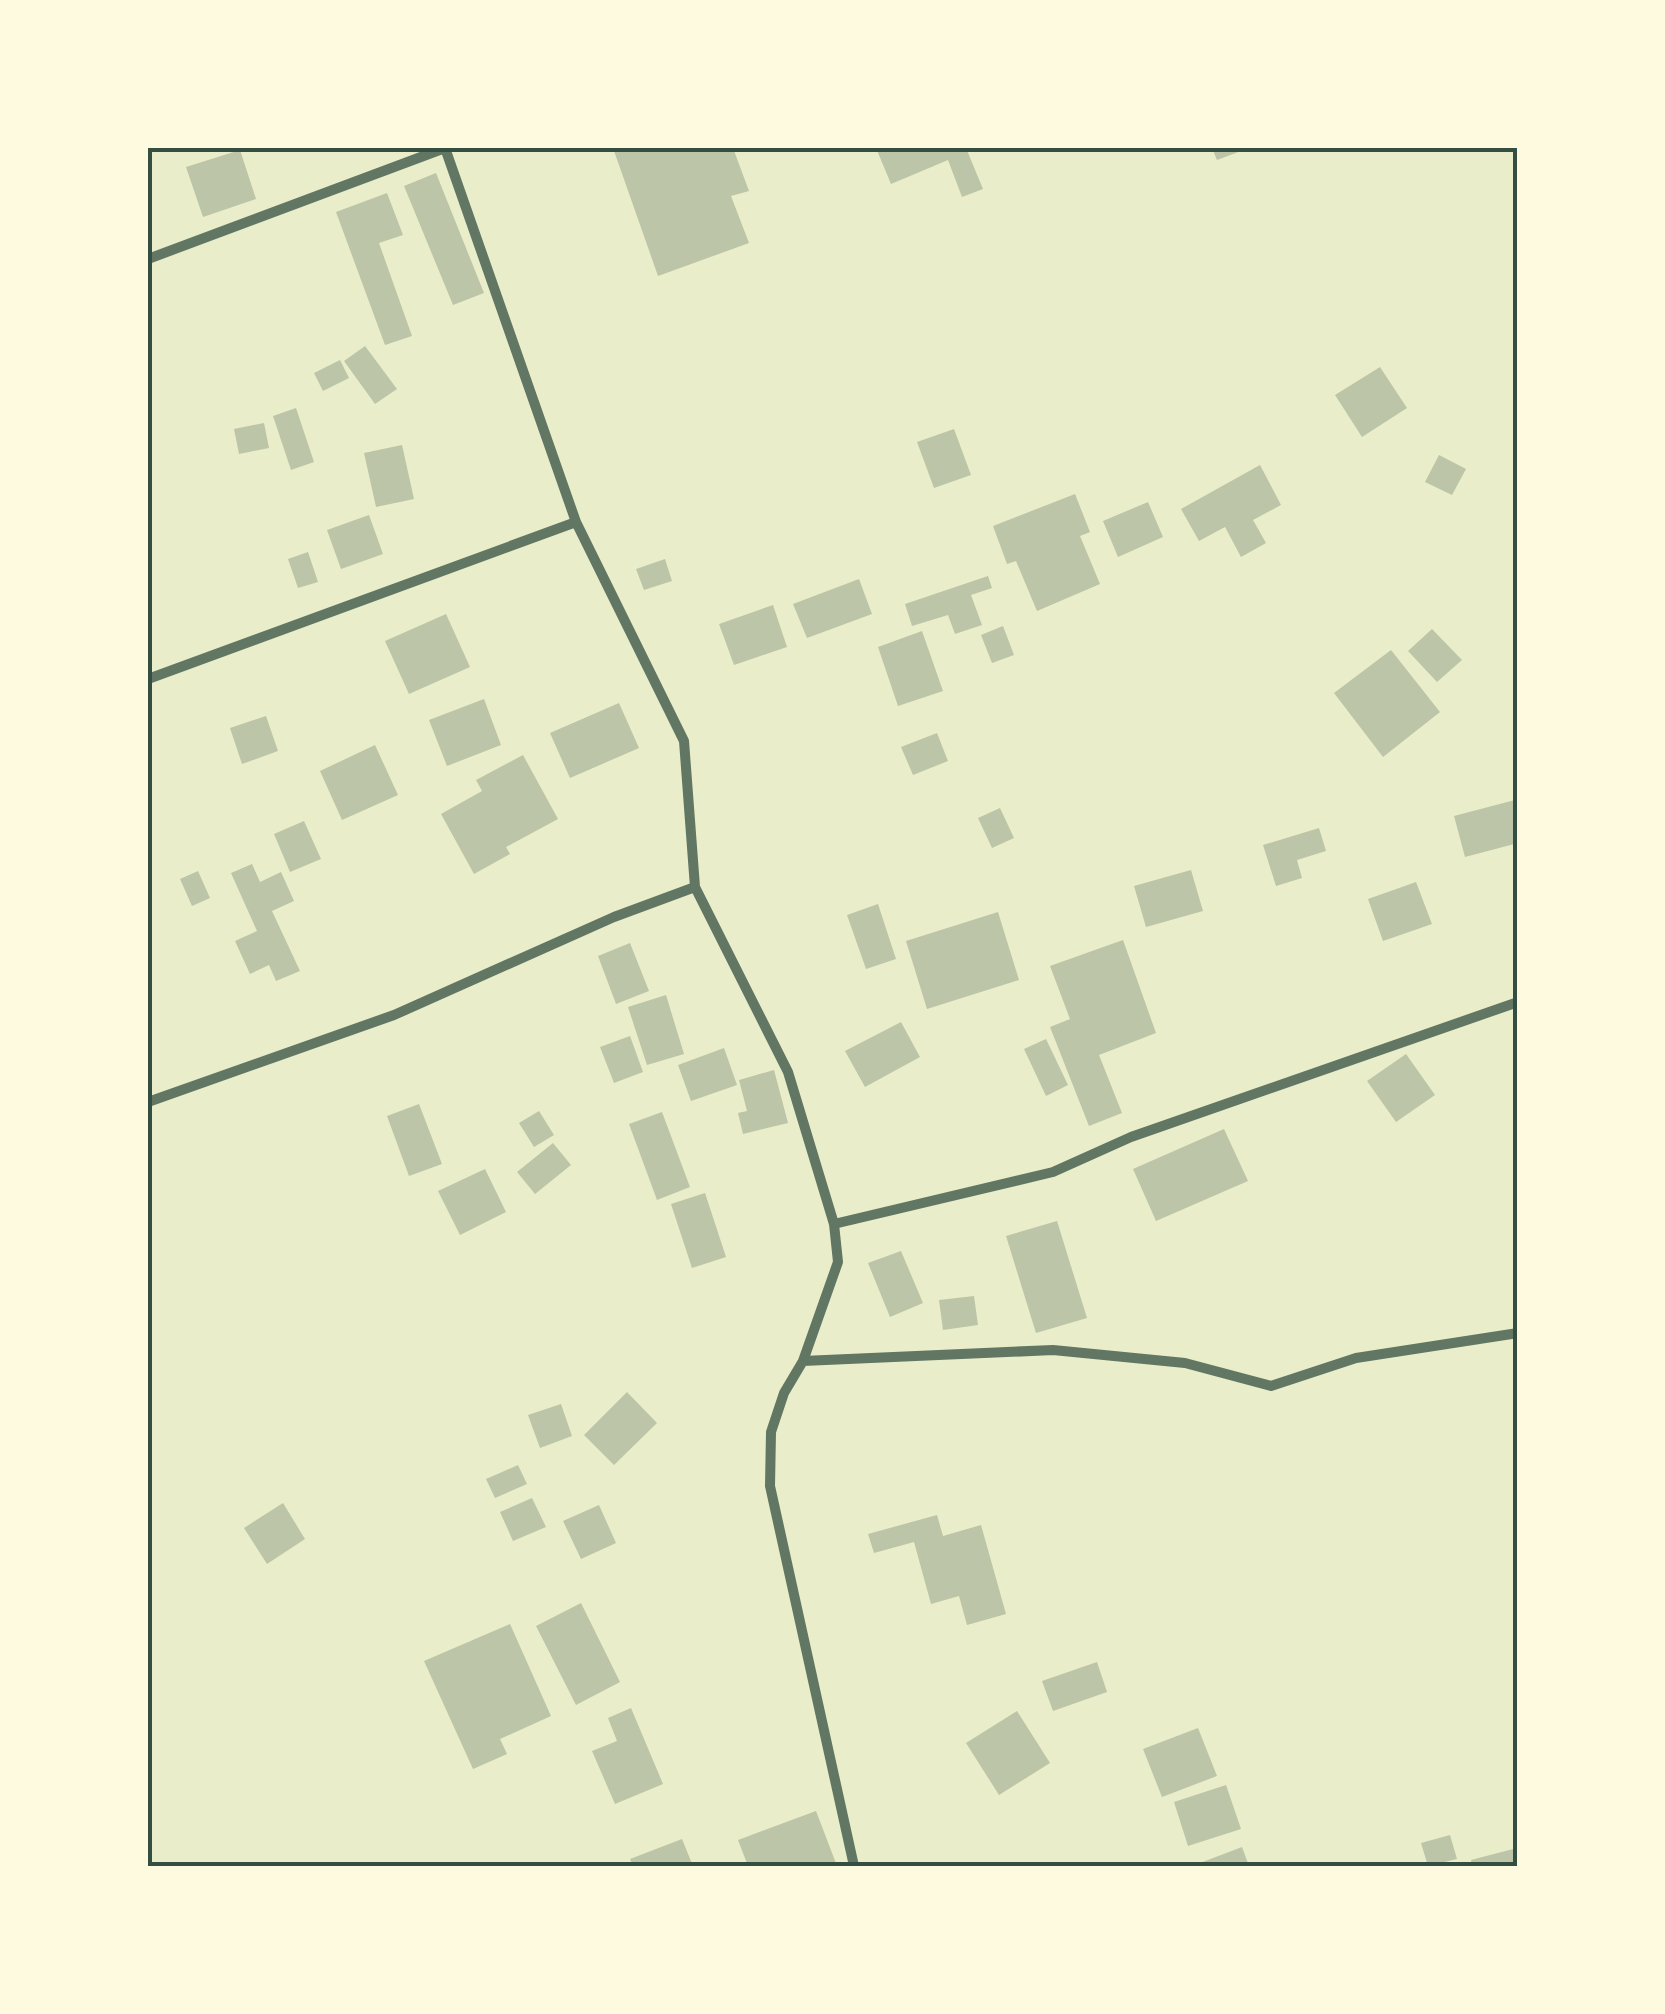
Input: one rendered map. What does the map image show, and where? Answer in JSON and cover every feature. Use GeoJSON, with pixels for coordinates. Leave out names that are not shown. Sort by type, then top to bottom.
{"type":"FeatureCollection","features":[{"type":"Feature","properties":{"kind":"street"},"geometry":{"type":"LineString","coordinates":[[148,258],[445,148],[576,522],[684,741],[696,887],[788,1072],[834,1224],[838,1262],[803,1361],[784,1393],[770,1432],[770,1486],[854,1866]]}},
{"type":"Feature","properties":{"kind":"street"},"geometry":{"type":"LineString","coordinates":[[148,680],[576,522]]}},
{"type":"Feature","properties":{"kind":"street"},"geometry":{"type":"LineString","coordinates":[[148,1102],[394,1015],[614,917],[696,887]]}},
{"type":"Feature","properties":{"kind":"street"},"geometry":{"type":"LineString","coordinates":[[834,1224],[1053,1172],[1131,1138],[1518,1002]]}},
{"type":"Feature","properties":{"kind":"street"},"geometry":{"type":"LineString","coordinates":[[803,1361],[1053,1350],[1185,1363],[1272,1386],[1356,1358],[1518,1333]]}},
{"type":"Feature","properties":{"kind":"building"},"geometry":{"type":"Polygon","coordinates":[[[613,148],[733,148],[749,191],[731,196],[749,243],[658,276],[613,148]]]}},
{"type":"Feature","properties":{"kind":"building"},"geometry":{"type":"Polygon","coordinates":[[[876,148],[966,148],[983,189],[962,197],[948,160],[891,184],[876,148]]]}},
{"type":"Feature","properties":{"kind":"building"},"geometry":{"type":"Polygon","coordinates":[[[1212,148],[1249,148],[1217,160],[1212,148]]]}},
{"type":"Feature","properties":{"kind":"building"},"geometry":{"type":"Polygon","coordinates":[[[240,150],[256,199],[203,217],[186,167],[240,150]]]}},
{"type":"Feature","properties":{"kind":"building"},"geometry":{"type":"Polygon","coordinates":[[[436,173],[484,293],[453,305],[404,186],[436,173]]]}},
{"type":"Feature","properties":{"kind":"building"},"geometry":{"type":"Polygon","coordinates":[[[387,193],[403,235],[379,243],[412,336],[385,345],[336,212],[387,193]]]}},
{"type":"Feature","properties":{"kind":"building"},"geometry":{"type":"Polygon","coordinates":[[[365,346],[397,389],[375,404],[344,361],[365,346]]]}},
{"type":"Feature","properties":{"kind":"building"},"geometry":{"type":"Polygon","coordinates":[[[340,360],[349,378],[323,391],[314,373],[340,360]]]}},
{"type":"Feature","properties":{"kind":"building"},"geometry":{"type":"Polygon","coordinates":[[[1380,367],[1407,408],[1362,437],[1335,395],[1380,367]]]}},
{"type":"Feature","properties":{"kind":"building"},"geometry":{"type":"Polygon","coordinates":[[[296,408],[314,462],[291,470],[273,416],[296,408]]]}},
{"type":"Feature","properties":{"kind":"building"},"geometry":{"type":"Polygon","coordinates":[[[264,423],[269,448],[239,454],[234,429],[264,423]]]}},
{"type":"Feature","properties":{"kind":"building"},"geometry":{"type":"Polygon","coordinates":[[[954,429],[971,475],[934,488],[917,442],[954,429]]]}},
{"type":"Feature","properties":{"kind":"building"},"geometry":{"type":"Polygon","coordinates":[[[402,445],[414,499],[376,507],[364,453],[402,445]]]}},
{"type":"Feature","properties":{"kind":"building"},"geometry":{"type":"Polygon","coordinates":[[[1439,455],[1466,469],[1452,495],[1425,482],[1439,455]]]}},
{"type":"Feature","properties":{"kind":"building"},"geometry":{"type":"Polygon","coordinates":[[[1260,465],[1281,505],[1253,520],[1266,543],[1241,557],[1225,527],[1199,541],[1181,509],[1260,465]]]}},
{"type":"Feature","properties":{"kind":"building"},"geometry":{"type":"Polygon","coordinates":[[[1075,494],[1090,532],[1080,536],[1100,584],[1037,611],[1016,561],[1007,564],[993,526],[1075,494]]]}},
{"type":"Feature","properties":{"kind":"building"},"geometry":{"type":"Polygon","coordinates":[[[1148,502],[1163,537],[1118,557],[1103,521],[1148,502]]]}},
{"type":"Feature","properties":{"kind":"building"},"geometry":{"type":"Polygon","coordinates":[[[369,515],[383,554],[341,569],[327,530],[369,515]]]}},
{"type":"Feature","properties":{"kind":"building"},"geometry":{"type":"Polygon","coordinates":[[[308,552],[318,582],[298,588],[288,559],[308,552]]]}},
{"type":"Feature","properties":{"kind":"building"},"geometry":{"type":"Polygon","coordinates":[[[665,559],[672,581],[644,590],[636,569],[665,559]]]}},
{"type":"Feature","properties":{"kind":"building"},"geometry":{"type":"Polygon","coordinates":[[[988,576],[992,588],[971,595],[982,625],[955,634],[948,615],[912,626],[905,604],[988,576]]]}},
{"type":"Feature","properties":{"kind":"building"},"geometry":{"type":"Polygon","coordinates":[[[859,579],[872,614],[807,638],[793,604],[859,579]]]}},
{"type":"Feature","properties":{"kind":"building"},"geometry":{"type":"Polygon","coordinates":[[[773,605],[787,647],[734,665],[719,624],[773,605]]]}},
{"type":"Feature","properties":{"kind":"building"},"geometry":{"type":"Polygon","coordinates":[[[446,614],[470,667],[409,694],[385,641],[446,614]]]}},
{"type":"Feature","properties":{"kind":"building"},"geometry":{"type":"Polygon","coordinates":[[[1003,626],[1014,655],[992,663],[981,635],[1003,626]]]}},
{"type":"Feature","properties":{"kind":"building"},"geometry":{"type":"Polygon","coordinates":[[[1432,629],[1462,660],[1437,682],[1408,651],[1432,629]]]}},
{"type":"Feature","properties":{"kind":"building"},"geometry":{"type":"Polygon","coordinates":[[[922,631],[943,691],[898,706],[878,647],[922,631]]]}},
{"type":"Feature","properties":{"kind":"building"},"geometry":{"type":"Polygon","coordinates":[[[1391,650],[1440,712],[1383,757],[1334,693],[1391,650]]]}},
{"type":"Feature","properties":{"kind":"building"},"geometry":{"type":"Polygon","coordinates":[[[484,699],[501,745],[447,766],[429,720],[484,699]]]}},
{"type":"Feature","properties":{"kind":"building"},"geometry":{"type":"Polygon","coordinates":[[[619,703],[639,748],[570,778],[550,733],[619,703]]]}},
{"type":"Feature","properties":{"kind":"building"},"geometry":{"type":"Polygon","coordinates":[[[266,716],[278,751],[242,764],[230,728],[266,716]]]}},
{"type":"Feature","properties":{"kind":"building"},"geometry":{"type":"Polygon","coordinates":[[[937,733],[948,761],[913,775],[901,747],[937,733]]]}},
{"type":"Feature","properties":{"kind":"building"},"geometry":{"type":"Polygon","coordinates":[[[375,745],[398,795],[342,820],[320,771],[375,745]]]}},
{"type":"Feature","properties":{"kind":"building"},"geometry":{"type":"Polygon","coordinates":[[[523,755],[558,819],[506,847],[510,854],[474,874],[441,814],[482,791],[476,780],[523,755]]]}},
{"type":"Feature","properties":{"kind":"building"},"geometry":{"type":"Polygon","coordinates":[[[1515,800],[1518,843],[1465,857],[1454,816],[1515,800]]]}},
{"type":"Feature","properties":{"kind":"building"},"geometry":{"type":"Polygon","coordinates":[[[1000,808],[1014,838],[992,848],[978,818],[1000,808]]]}},
{"type":"Feature","properties":{"kind":"building"},"geometry":{"type":"Polygon","coordinates":[[[304,821],[321,859],[290,872],[274,834],[304,821]]]}},
{"type":"Feature","properties":{"kind":"building"},"geometry":{"type":"Polygon","coordinates":[[[1319,828],[1326,851],[1297,860],[1302,878],[1276,886],[1263,845],[1319,828]]]}},
{"type":"Feature","properties":{"kind":"building"},"geometry":{"type":"Polygon","coordinates":[[[252,864],[260,882],[281,872],[294,901],[272,911],[300,971],[276,981],[269,965],[250,974],[235,941],[257,931],[231,873],[252,864]]]}},
{"type":"Feature","properties":{"kind":"building"},"geometry":{"type":"Polygon","coordinates":[[[1191,870],[1203,911],[1146,927],[1134,886],[1191,870]]]}},
{"type":"Feature","properties":{"kind":"building"},"geometry":{"type":"Polygon","coordinates":[[[198,871],[210,898],[192,906],[180,879],[198,871]]]}},
{"type":"Feature","properties":{"kind":"building"},"geometry":{"type":"Polygon","coordinates":[[[1416,882],[1432,924],[1383,941],[1368,899],[1416,882]]]}},
{"type":"Feature","properties":{"kind":"building"},"geometry":{"type":"Polygon","coordinates":[[[878,904],[896,959],[866,969],[847,915],[878,904]]]}},
{"type":"Feature","properties":{"kind":"building"},"geometry":{"type":"Polygon","coordinates":[[[998,912],[1019,980],[927,1009],[906,941],[998,912]]]}},
{"type":"Feature","properties":{"kind":"building"},"geometry":{"type":"Polygon","coordinates":[[[1123,940],[1156,1033],[1099,1055],[1122,1113],[1089,1126],[1050,1027],[1070,1019],[1050,966],[1123,940]]]}},
{"type":"Feature","properties":{"kind":"building"},"geometry":{"type":"Polygon","coordinates":[[[630,943],[649,991],[616,1004],[598,956],[630,943]]]}},
{"type":"Feature","properties":{"kind":"building"},"geometry":{"type":"Polygon","coordinates":[[[666,995],[684,1054],[647,1065],[628,1007],[666,995]]]}},
{"type":"Feature","properties":{"kind":"building"},"geometry":{"type":"Polygon","coordinates":[[[901,1022],[920,1057],[865,1087],[845,1051],[901,1022]]]}},
{"type":"Feature","properties":{"kind":"building"},"geometry":{"type":"Polygon","coordinates":[[[630,1036],[643,1072],[614,1083],[600,1047],[630,1036]]]}},
{"type":"Feature","properties":{"kind":"building"},"geometry":{"type":"Polygon","coordinates":[[[1046,1039],[1068,1085],[1046,1096],[1024,1049],[1046,1039]]]}},
{"type":"Feature","properties":{"kind":"building"},"geometry":{"type":"Polygon","coordinates":[[[724,1048],[737,1085],[691,1101],[678,1065],[724,1048]]]}},
{"type":"Feature","properties":{"kind":"building"},"geometry":{"type":"Polygon","coordinates":[[[1406,1054],[1435,1095],[1396,1122],[1367,1081],[1406,1054]]]}},
{"type":"Feature","properties":{"kind":"building"},"geometry":{"type":"Polygon","coordinates":[[[774,1070],[788,1123],[743,1134],[738,1113],[747,1111],[739,1080],[774,1070]]]}},
{"type":"Feature","properties":{"kind":"building"},"geometry":{"type":"Polygon","coordinates":[[[419,1104],[442,1164],[409,1176],[387,1116],[419,1104]]]}},
{"type":"Feature","properties":{"kind":"building"},"geometry":{"type":"Polygon","coordinates":[[[539,1111],[554,1135],[534,1147],[519,1123],[539,1111]]]}},
{"type":"Feature","properties":{"kind":"building"},"geometry":{"type":"Polygon","coordinates":[[[662,1112],[690,1187],[657,1200],[629,1124],[662,1112]]]}},
{"type":"Feature","properties":{"kind":"building"},"geometry":{"type":"Polygon","coordinates":[[[1224,1129],[1248,1181],[1156,1221],[1133,1169],[1224,1129]]]}},
{"type":"Feature","properties":{"kind":"building"},"geometry":{"type":"Polygon","coordinates":[[[553,1143],[571,1165],[535,1194],[517,1172],[553,1143]]]}},
{"type":"Feature","properties":{"kind":"building"},"geometry":{"type":"Polygon","coordinates":[[[485,1169],[506,1212],[460,1235],[438,1191],[485,1169]]]}},
{"type":"Feature","properties":{"kind":"building"},"geometry":{"type":"Polygon","coordinates":[[[705,1193],[726,1257],[692,1268],[671,1204],[705,1193]]]}},
{"type":"Feature","properties":{"kind":"building"},"geometry":{"type":"Polygon","coordinates":[[[1057,1221],[1087,1318],[1036,1333],[1006,1236],[1057,1221]]]}},
{"type":"Feature","properties":{"kind":"building"},"geometry":{"type":"Polygon","coordinates":[[[901,1251],[923,1303],[890,1317],[868,1263],[901,1251]]]}},
{"type":"Feature","properties":{"kind":"building"},"geometry":{"type":"Polygon","coordinates":[[[974,1296],[978,1325],[943,1330],[939,1300],[974,1296]]]}},
{"type":"Feature","properties":{"kind":"building"},"geometry":{"type":"Polygon","coordinates":[[[627,1392],[657,1423],[614,1465],[584,1435],[627,1392]]]}},
{"type":"Feature","properties":{"kind":"building"},"geometry":{"type":"Polygon","coordinates":[[[561,1404],[572,1436],[540,1448],[528,1415],[561,1404]]]}},
{"type":"Feature","properties":{"kind":"building"},"geometry":{"type":"Polygon","coordinates":[[[518,1465],[527,1484],[495,1498],[486,1479],[518,1465]]]}},
{"type":"Feature","properties":{"kind":"building"},"geometry":{"type":"Polygon","coordinates":[[[532,1498],[546,1527],[513,1541],[500,1512],[532,1498]]]}},
{"type":"Feature","properties":{"kind":"building"},"geometry":{"type":"Polygon","coordinates":[[[283,1503],[305,1539],[267,1564],[244,1528],[283,1503]]]}},
{"type":"Feature","properties":{"kind":"building"},"geometry":{"type":"Polygon","coordinates":[[[599,1505],[616,1543],[581,1559],[563,1521],[599,1505]]]}},
{"type":"Feature","properties":{"kind":"building"},"geometry":{"type":"Polygon","coordinates":[[[937,1515],[943,1536],[981,1525],[1006,1614],[967,1625],[959,1596],[931,1604],[914,1542],[874,1553],[868,1534],[937,1515]]]}},
{"type":"Feature","properties":{"kind":"building"},"geometry":{"type":"Polygon","coordinates":[[[581,1603],[620,1682],[576,1705],[536,1626],[581,1603]]]}},
{"type":"Feature","properties":{"kind":"building"},"geometry":{"type":"Polygon","coordinates":[[[510,1624],[551,1716],[500,1739],[507,1754],[473,1769],[424,1661],[510,1624]]]}},
{"type":"Feature","properties":{"kind":"building"},"geometry":{"type":"Polygon","coordinates":[[[1097,1662],[1107,1692],[1053,1711],[1042,1681],[1097,1662]]]}},
{"type":"Feature","properties":{"kind":"building"},"geometry":{"type":"Polygon","coordinates":[[[631,1708],[663,1784],[615,1804],[592,1751],[617,1741],[608,1718],[631,1708]]]}},
{"type":"Feature","properties":{"kind":"building"},"geometry":{"type":"Polygon","coordinates":[[[1017,1711],[1050,1763],[999,1795],[966,1743],[1017,1711]]]}},
{"type":"Feature","properties":{"kind":"building"},"geometry":{"type":"Polygon","coordinates":[[[1198,1728],[1217,1776],[1162,1797],[1143,1749],[1198,1728]]]}},
{"type":"Feature","properties":{"kind":"building"},"geometry":{"type":"Polygon","coordinates":[[[1226,1785],[1241,1829],[1188,1846],[1174,1802],[1226,1785]]]}},
{"type":"Feature","properties":{"kind":"building"},"geometry":{"type":"Polygon","coordinates":[[[816,1811],[837,1866],[748,1866],[738,1840],[816,1811]]]}},
{"type":"Feature","properties":{"kind":"building"},"geometry":{"type":"Polygon","coordinates":[[[1450,1835],[1457,1859],[1428,1866],[1421,1843],[1450,1835]]]}},
{"type":"Feature","properties":{"kind":"building"},"geometry":{"type":"Polygon","coordinates":[[[682,1839],[693,1866],[633,1866],[630,1859],[682,1839]]]}},
{"type":"Feature","properties":{"kind":"building"},"geometry":{"type":"Polygon","coordinates":[[[1242,1847],[1249,1866],[1201,1866],[1200,1863],[1242,1847]]]}},
{"type":"Feature","properties":{"kind":"building"},"geometry":{"type":"Polygon","coordinates":[[[1517,1848],[1518,1866],[1472,1866],[1471,1860],[1517,1848]]]}}]}
